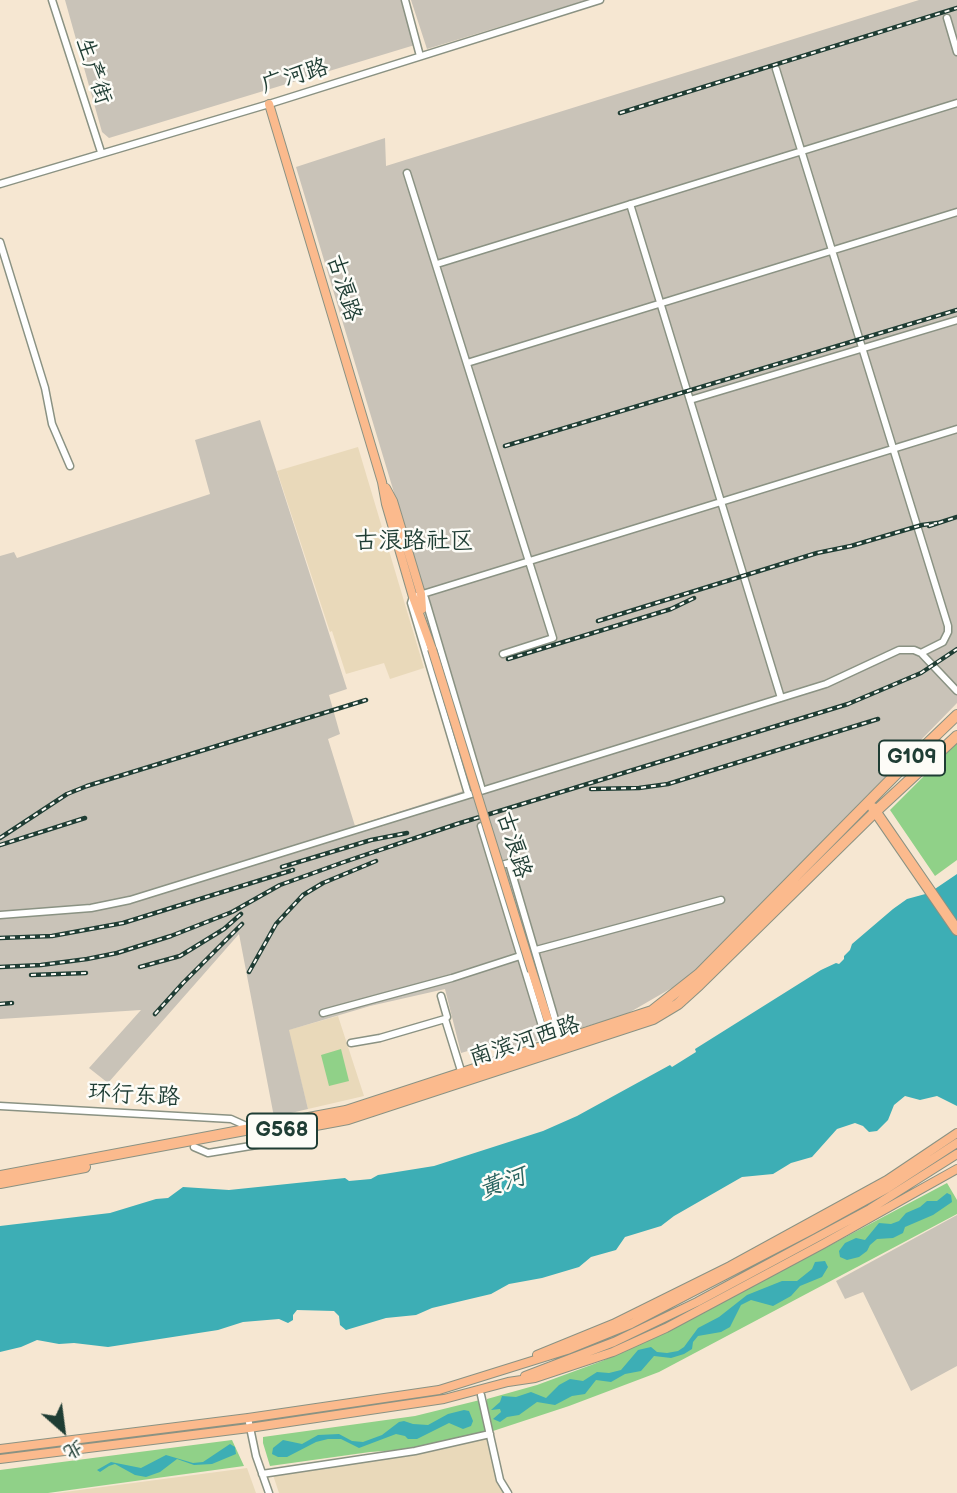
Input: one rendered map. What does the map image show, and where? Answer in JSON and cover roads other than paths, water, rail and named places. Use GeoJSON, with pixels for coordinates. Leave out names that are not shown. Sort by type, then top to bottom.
{"type":"FeatureCollection","features":[{"type":"Feature","properties":{"kind":"highway","name":"G109"},"geometry":{"type":"LineString","coordinates":[[957,715],[868,803],[957,930]]}},
{"type":"Feature","properties":{"kind":"highway","name":"南滨河西路"},"geometry":{"type":"LineString","coordinates":[[0,1183],[194,1147],[346,1111],[462,1074],[653,1019],[678,1004],[957,736]]}},
{"type":"Feature","properties":{"kind":"highway","name":"南滨河西路"},"geometry":{"type":"LineString","coordinates":[[0,1176],[348,1119],[556,1048],[652,1011],[699,974],[868,803]]}},
{"type":"Feature","properties":{"kind":"main road","name":"古浪路"},"geometry":{"type":"LineString","coordinates":[[269,104],[382,482],[393,501],[432,649],[556,1048]]}},
{"type":"Feature","properties":{"kind":"main road"},"geometry":{"type":"LineString","coordinates":[[0,1459],[249,1428],[444,1399],[508,1382],[614,1342],[697,1302],[888,1188],[957,1136]]}},
{"type":"Feature","properties":{"kind":"main road"},"geometry":{"type":"LineString","coordinates":[[475,1379],[495,1368],[531,1357],[613,1324],[730,1266],[887,1180],[957,1136]]}},
{"type":"Feature","properties":{"kind":"main road"},"geometry":{"type":"LineString","coordinates":[[0,1449],[248,1418],[439,1390],[475,1379],[607,1335],[870,1209],[957,1154]]}},
{"type":"Feature","properties":{"kind":"main road"},"geometry":{"type":"LineString","coordinates":[[508,1382],[535,1378],[613,1352],[666,1328],[957,1170]]}},
{"type":"Feature","properties":{"kind":"street","name":"生产街"},"geometry":{"type":"LineString","coordinates":[[52,0],[101,152]]}},
{"type":"Feature","properties":{"kind":"street"},"geometry":{"type":"LineString","coordinates":[[405,0],[420,56]]}},
{"type":"Feature","properties":{"kind":"street","name":"广河路"},"geometry":{"type":"LineString","coordinates":[[0,184],[269,104],[600,0]]}},
{"type":"Feature","properties":{"kind":"street"},"geometry":{"type":"LineString","coordinates":[[947,18],[957,51]]}},
{"type":"Feature","properties":{"kind":"street"},"geometry":{"type":"LineString","coordinates":[[776,69],[948,626],[943,642],[920,653]]}},
{"type":"Feature","properties":{"kind":"street"},"geometry":{"type":"LineString","coordinates":[[437,264],[957,103]]}},
{"type":"Feature","properties":{"kind":"street"},"geometry":{"type":"LineString","coordinates":[[407,173],[553,638],[503,654]]}},
{"type":"Feature","properties":{"kind":"street"},"geometry":{"type":"LineString","coordinates":[[630,204],[780,698]]}},
{"type":"Feature","properties":{"kind":"street"},"geometry":{"type":"LineString","coordinates":[[467,363],[957,212]]}},
{"type":"Feature","properties":{"kind":"street"},"geometry":{"type":"LineString","coordinates":[[0,242],[45,388],[52,424],[70,466]]}},
{"type":"Feature","properties":{"kind":"street"},"geometry":{"type":"LineString","coordinates":[[690,400],[957,320]]}},
{"type":"Feature","properties":{"kind":"street"},"geometry":{"type":"LineString","coordinates":[[417,595],[957,429]]}},
{"type":"Feature","properties":{"kind":"street","name":"古浪路"},"geometry":{"type":"LineString","coordinates":[[468,794],[411,603],[417,595],[425,598],[482,790]]}},
{"type":"Feature","properties":{"kind":"street"},"geometry":{"type":"LineString","coordinates":[[0,915],[91,908],[130,900],[780,698],[838,679],[906,649],[920,653],[957,691]]}},
{"type":"Feature","properties":{"kind":"street"},"geometry":{"type":"LineString","coordinates":[[481,826],[520,956],[556,1048]]}},
{"type":"Feature","properties":{"kind":"street"},"geometry":{"type":"LineString","coordinates":[[493,868],[509,863],[536,950],[556,1048]]}},
{"type":"Feature","properties":{"kind":"street"},"geometry":{"type":"LineString","coordinates":[[536,950],[721,900]]}},
{"type":"Feature","properties":{"kind":"street"},"geometry":{"type":"LineString","coordinates":[[323,1013],[452,978],[520,956]]}},
{"type":"Feature","properties":{"kind":"street"},"geometry":{"type":"LineString","coordinates":[[441,996],[447,1017],[445,1019],[462,1074]]}},
{"type":"Feature","properties":{"kind":"street"},"geometry":{"type":"LineString","coordinates":[[351,1043],[380,1038],[445,1019]]}},
{"type":"Feature","properties":{"kind":"street","name":"环行东路"},"geometry":{"type":"LineString","coordinates":[[0,1106],[231,1119],[258,1132]]}},
{"type":"Feature","properties":{"kind":"street"},"geometry":{"type":"LineString","coordinates":[[194,1147],[208,1153],[288,1140]]}},
{"type":"Feature","properties":{"kind":"street"},"geometry":{"type":"LineString","coordinates":[[481,1395],[500,1480],[508,1493]]}},
{"type":"Feature","properties":{"kind":"street"},"geometry":{"type":"LineString","coordinates":[[248,1418],[269,1493]]}},
{"type":"Feature","properties":{"kind":"street"},"geometry":{"type":"LineString","coordinates":[[262,1474],[415,1451],[490,1434]]}},
{"type":"Feature","properties":{"kind":"water","name":"黄河"},"geometry":{"type":"Polygon","coordinates":[[[957,874],[957,1106],[937,1096],[920,1100],[905,1096],[894,1105],[888,1120],[877,1131],[869,1132],[855,1123],[837,1129],[812,1157],[791,1163],[773,1174],[742,1177],[661,1226],[625,1237],[616,1250],[591,1257],[579,1267],[509,1284],[491,1294],[432,1308],[416,1315],[386,1318],[346,1330],[340,1325],[339,1316],[334,1311],[297,1310],[293,1320],[288,1323],[279,1319],[243,1322],[218,1330],[108,1347],[37,1340],[0,1352],[0,1226],[110,1213],[168,1198],[183,1187],[229,1190],[345,1178],[349,1181],[371,1179],[378,1175],[434,1166],[543,1131],[577,1116],[670,1065],[672,1067],[696,1052],[695,1049],[821,970],[839,964],[852,944],[893,909],[907,899],[929,893],[957,874]]]}},
{"type":"Feature","properties":{"kind":"water"},"geometry":{"type":"Polygon","coordinates":[[[947,1193],[951,1195],[952,1202],[933,1215],[905,1227],[903,1233],[893,1238],[877,1239],[859,1257],[847,1260],[840,1257],[839,1251],[845,1243],[856,1238],[865,1240],[879,1223],[891,1224],[899,1221],[906,1213],[927,1201],[937,1201],[947,1193]]]}},
{"type":"Feature","properties":{"kind":"water"},"geometry":{"type":"Polygon","coordinates":[[[825,1261],[828,1267],[822,1277],[800,1286],[791,1296],[773,1306],[751,1300],[741,1305],[730,1327],[721,1332],[698,1336],[692,1349],[684,1354],[671,1358],[654,1356],[641,1371],[625,1374],[611,1382],[596,1380],[585,1394],[572,1396],[555,1405],[537,1402],[519,1415],[507,1417],[500,1422],[493,1419],[501,1412],[500,1409],[491,1410],[500,1402],[502,1396],[516,1397],[531,1392],[546,1398],[559,1385],[570,1379],[583,1381],[597,1372],[621,1370],[638,1350],[651,1347],[657,1352],[678,1351],[698,1328],[719,1317],[747,1295],[782,1281],[797,1281],[812,1269],[815,1262],[825,1261]]]}},
{"type":"Feature","properties":{"kind":"water"},"geometry":{"type":"Polygon","coordinates":[[[469,1411],[473,1421],[471,1426],[463,1429],[449,1423],[417,1439],[396,1434],[359,1448],[341,1439],[328,1439],[287,1457],[272,1454],[273,1448],[283,1440],[302,1444],[318,1435],[339,1434],[352,1441],[363,1442],[382,1435],[399,1422],[428,1425],[448,1414],[469,1411]]]}},
{"type":"Feature","properties":{"kind":"water"},"geometry":{"type":"Polygon","coordinates":[[[230,1444],[235,1447],[236,1454],[212,1464],[194,1465],[177,1459],[160,1472],[146,1477],[135,1475],[115,1464],[100,1472],[97,1470],[111,1462],[141,1468],[166,1455],[193,1463],[203,1462],[230,1444]]]}},
{"type":"Feature","properties":{"kind":"railway"},"geometry":{"type":"LineString","coordinates":[[620,113],[957,8]]}},
{"type":"Feature","properties":{"kind":"railway"},"geometry":{"type":"LineString","coordinates":[[505,446],[957,310]]}},
{"type":"Feature","properties":{"kind":"railway"},"geometry":{"type":"LineString","coordinates":[[929,526],[957,517]]}},
{"type":"Feature","properties":{"kind":"railway"},"geometry":{"type":"LineString","coordinates":[[598,621],[817,553],[937,523]]}},
{"type":"Feature","properties":{"kind":"railway"},"geometry":{"type":"LineString","coordinates":[[508,659],[671,609],[694,598]]}},
{"type":"Feature","properties":{"kind":"railway"},"geometry":{"type":"LineString","coordinates":[[0,967],[87,959],[117,953],[171,936],[232,912],[280,885],[344,862],[457,824],[848,704],[921,673],[957,649]]}},
{"type":"Feature","properties":{"kind":"railway"},"geometry":{"type":"LineString","coordinates":[[0,838],[67,794],[87,786],[366,700]]}},
{"type":"Feature","properties":{"kind":"railway"},"geometry":{"type":"LineString","coordinates":[[591,789],[639,788],[668,784],[878,719]]}},
{"type":"Feature","properties":{"kind":"railway"},"geometry":{"type":"LineString","coordinates":[[0,845],[85,818]]}},
{"type":"Feature","properties":{"kind":"railway"},"geometry":{"type":"LineString","coordinates":[[282,867],[371,840],[407,833]]}},
{"type":"Feature","properties":{"kind":"railway"},"geometry":{"type":"LineString","coordinates":[[249,972],[276,924],[303,895],[323,883],[376,861]]}},
{"type":"Feature","properties":{"kind":"railway"},"geometry":{"type":"LineString","coordinates":[[0,938],[52,936],[123,923],[293,870]]}},
{"type":"Feature","properties":{"kind":"railway"},"geometry":{"type":"LineString","coordinates":[[140,967],[180,956],[224,929],[241,914]]}},
{"type":"Feature","properties":{"kind":"railway"},"geometry":{"type":"LineString","coordinates":[[155,1014],[242,924]]}},
{"type":"Feature","properties":{"kind":"railway"},"geometry":{"type":"LineString","coordinates":[[31,975],[86,973]]}},
{"type":"Feature","properties":{"kind":"railway"},"geometry":{"type":"LineString","coordinates":[[0,1004],[12,1003]]}},
{"type":"Feature","properties":{"kind":"district","name":"古浪路社区"},"geometry":{"type":"Point","coordinates":[414,542]}}]}
